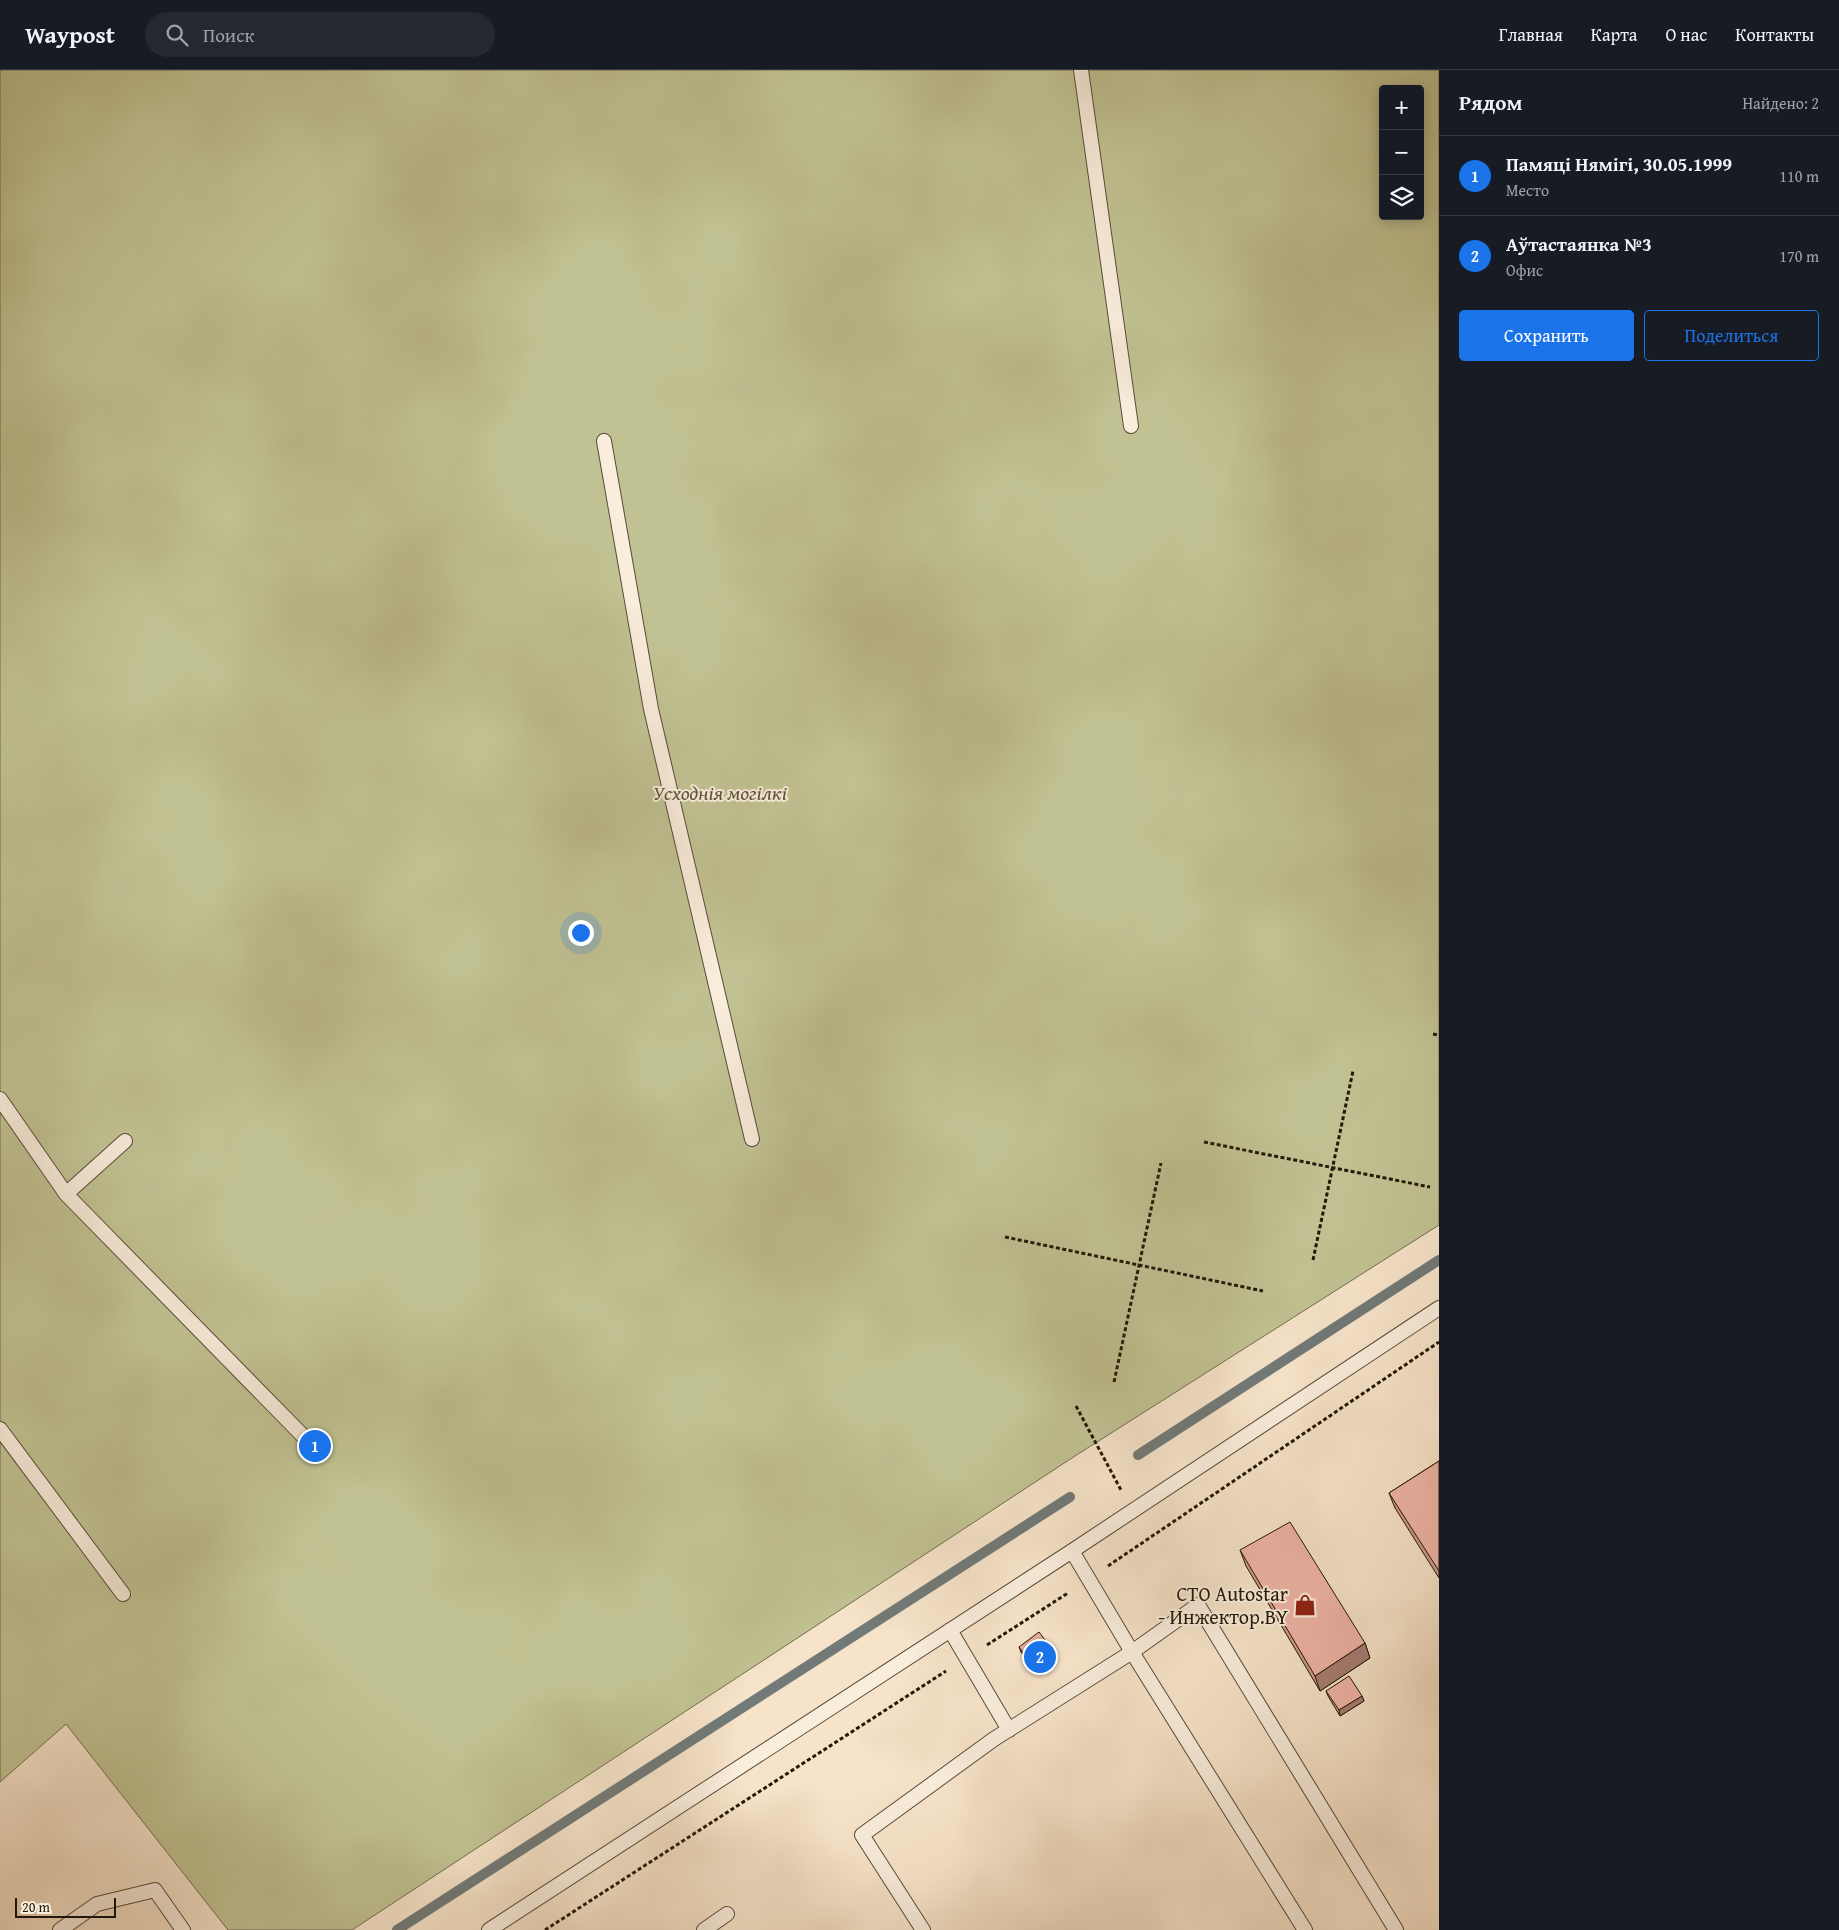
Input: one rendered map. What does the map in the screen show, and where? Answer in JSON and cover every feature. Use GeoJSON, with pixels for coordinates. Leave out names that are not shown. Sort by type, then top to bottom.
{"type":"FeatureCollection","features":[{"type":"Feature","properties":{"kind":"lane"},"geometry":{"type":"LineString","coordinates":[[1081,70],[1131,426]]}},
{"type":"Feature","properties":{"kind":"lane"},"geometry":{"type":"LineString","coordinates":[[604,441],[650,709],[752,1139]]}},
{"type":"Feature","properties":{"kind":"lane"},"geometry":{"type":"LineString","coordinates":[[0,1099],[66,1194],[306,1439]]}},
{"type":"Feature","properties":{"kind":"lane"},"geometry":{"type":"LineString","coordinates":[[66,1194],[125,1141]]}},
{"type":"Feature","properties":{"kind":"lane"},"geometry":{"type":"LineString","coordinates":[[489,1930],[1072,1551],[1439,1308]]}},
{"type":"Feature","properties":{"kind":"lane"},"geometry":{"type":"LineString","coordinates":[[0,1429],[123,1594]]}},
{"type":"Feature","properties":{"kind":"lane"},"geometry":{"type":"LineString","coordinates":[[1072,1551],[1132,1652],[1305,1930]]}},
{"type":"Feature","properties":{"kind":"lane"},"geometry":{"type":"LineString","coordinates":[[923,1930],[862,1835],[1009,1730],[1132,1652],[1198,1605],[1396,1930]]}},
{"type":"Feature","properties":{"kind":"lane"},"geometry":{"type":"LineString","coordinates":[[950,1630],[1009,1730]]}},
{"type":"Feature","properties":{"kind":"lane"},"geometry":{"type":"LineString","coordinates":[[60,1930],[96,1904],[155,1890],[182,1930]]}},
{"type":"Feature","properties":{"kind":"lane"},"geometry":{"type":"LineString","coordinates":[[704,1930],[727,1914]]}},
{"type":"Feature","properties":{"kind":"path"},"geometry":{"type":"LineString","coordinates":[[1432,1034],[1439,1035]]}},
{"type":"Feature","properties":{"kind":"path"},"geometry":{"type":"LineString","coordinates":[[1313,1260],[1353,1071]]}},
{"type":"Feature","properties":{"kind":"path"},"geometry":{"type":"LineString","coordinates":[[1204,1142],[1430,1187]]}},
{"type":"Feature","properties":{"kind":"path"},"geometry":{"type":"LineString","coordinates":[[1114,1382],[1160,1163]]}},
{"type":"Feature","properties":{"kind":"path"},"geometry":{"type":"LineString","coordinates":[[1005,1237],[1262,1291]]}},
{"type":"Feature","properties":{"kind":"path"},"geometry":{"type":"LineString","coordinates":[[545,1930],[1089,1579],[1439,1342]]}},
{"type":"Feature","properties":{"kind":"path"},"geometry":{"type":"LineString","coordinates":[[1076,1406],[1132,1511]]}},
{"type":"Feature","properties":{"kind":"green space","name":"Усходнія могілкі"},"geometry":{"type":"Polygon","coordinates":[[[0,70],[1439,70],[1439,1225],[1075,1456],[352,1930],[228,1930],[66,1724],[0,1782],[0,70]]]}},
{"type":"Feature","properties":{"kind":"building"},"geometry":{"type":"Polygon","coordinates":[[[1439,1461],[1439,1571],[1389,1493],[1439,1461]]]}},
{"type":"Feature","properties":{"kind":"building"},"geometry":{"type":"Polygon","coordinates":[[[1290,1522],[1365,1643],[1315,1676],[1240,1550],[1290,1522]]]}},
{"type":"Feature","properties":{"kind":"building"},"geometry":{"type":"Polygon","coordinates":[[[1039,1632],[1055,1653],[1034,1668],[1019,1647],[1039,1632]]]}},
{"type":"Feature","properties":{"kind":"building"},"geometry":{"type":"Polygon","coordinates":[[[1349,1676],[1362,1696],[1339,1710],[1326,1691],[1349,1676]]]}},
{"type":"Feature","properties":{"kind":"waterway"},"geometry":{"type":"LineString","coordinates":[[1138,1455],[1439,1260]]}},
{"type":"Feature","properties":{"kind":"waterway"},"geometry":{"type":"LineString","coordinates":[[397,1930],[1070,1497]]}},
{"type":"Feature","properties":{"kind":"place","name":"Памяці Нямігі, 30.05.1999"},"geometry":{"type":"Point","coordinates":[315,1446]}},
{"type":"Feature","properties":{"kind":"place","name":"СТО Autostar - Инжектор.BY"},"geometry":{"type":"Point","coordinates":[1305,1605]}},
{"type":"Feature","properties":{"kind":"place","name":"Аўтастаянка №3"},"geometry":{"type":"Point","coordinates":[1040,1657]}}]}
